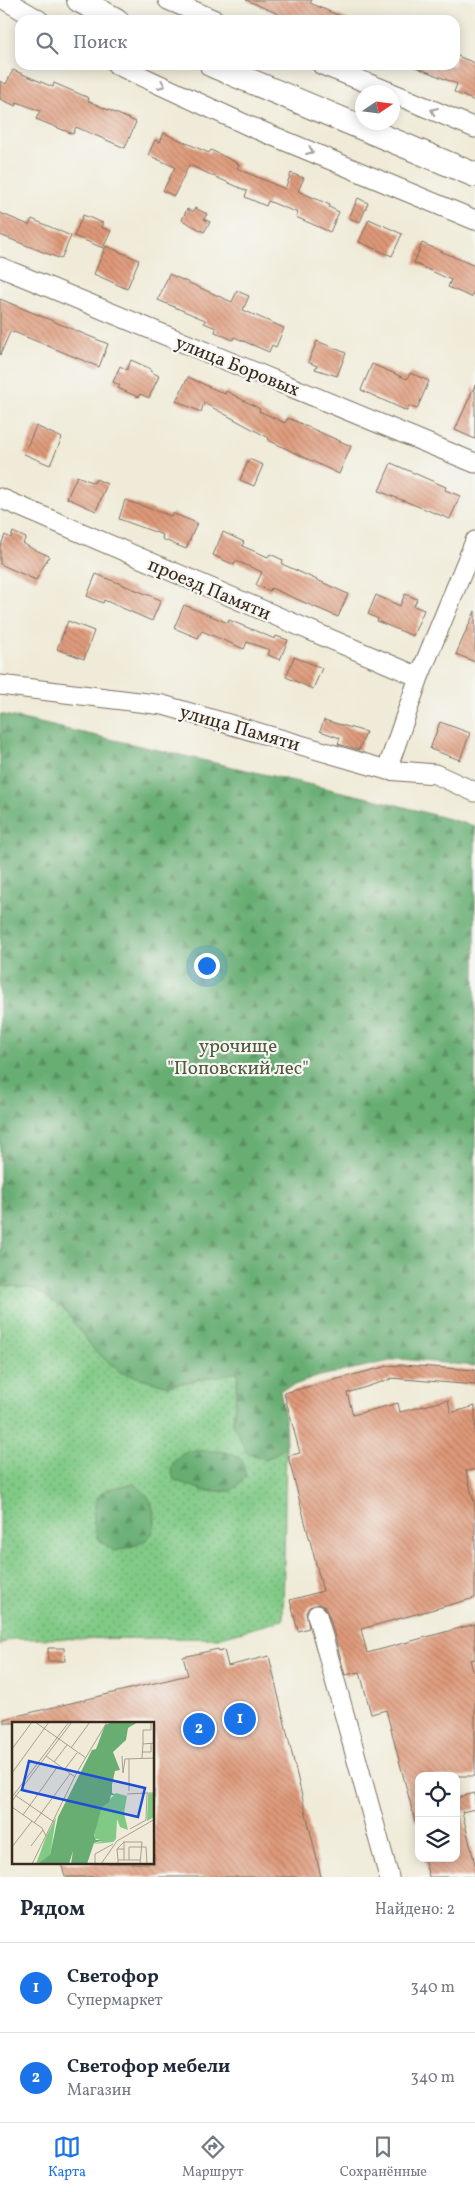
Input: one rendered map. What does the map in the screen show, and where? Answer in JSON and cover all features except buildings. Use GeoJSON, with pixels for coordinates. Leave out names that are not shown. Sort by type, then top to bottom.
{"type":"FeatureCollection","features":[{"type":"Feature","properties":{"kind":"main road"},"geometry":{"type":"LineString","coordinates":[[79,0],[112,12]]}},
{"type":"Feature","properties":{"kind":"main road"},"geometry":{"type":"LineString","coordinates":[[224,70],[475,175]]}},
{"type":"Feature","properties":{"kind":"street"},"geometry":{"type":"LineString","coordinates":[[5,0],[30,15]]}},
{"type":"Feature","properties":{"kind":"street"},"geometry":{"type":"LineString","coordinates":[[168,0],[203,15]]}},
{"type":"Feature","properties":{"kind":"street"},"geometry":{"type":"LineString","coordinates":[[128,70],[249,126],[475,220]]}},
{"type":"Feature","properties":{"kind":"street"},"geometry":{"type":"LineString","coordinates":[[334,70],[371,85]]}},
{"type":"Feature","properties":{"kind":"street"},"geometry":{"type":"LineString","coordinates":[[400,97],[475,128]]}},
{"type":"Feature","properties":{"kind":"street","name":"улица Боровых"},"geometry":{"type":"LineString","coordinates":[[0,267],[475,462]]}},
{"type":"Feature","properties":{"kind":"street","name":"проезд Памяти"},"geometry":{"type":"LineString","coordinates":[[0,498],[419,677]]}},
{"type":"Feature","properties":{"kind":"street"},"geometry":{"type":"LineString","coordinates":[[387,770],[419,677],[467,582],[475,541]]}},
{"type":"Feature","properties":{"kind":"street","name":"улица Памяти"},"geometry":{"type":"LineString","coordinates":[[0,685],[163,705],[387,770],[435,774],[475,792]]}},
{"type":"Feature","properties":{"kind":"street"},"geometry":{"type":"LineString","coordinates":[[317,1615],[389,1877]]}},
{"type":"Feature","properties":{"kind":"green space","name":"урочище \"Поповский лес\""},"geometry":{"type":"Polygon","coordinates":[[[0,714],[382,801],[475,826],[475,1366],[400,1359],[320,1376],[280,1390],[285,1417],[286,1447],[266,1460],[246,1452],[233,1423],[238,1372],[168,1386],[120,1372],[94,1350],[64,1309],[33,1288],[0,1285],[0,714]]]}},
{"type":"Feature","properties":{"kind":"green space"},"geometry":{"type":"Polygon","coordinates":[[[0,1285],[33,1288],[64,1309],[94,1350],[168,1386],[239,1371],[233,1423],[266,1460],[286,1447],[283,1620],[218,1638],[11,1639],[0,1645],[0,1285]],[[171,1469],[175,1480],[205,1490],[231,1491],[246,1477],[171,1469]]]}},
{"type":"Feature","properties":{"kind":"green space"},"geometry":{"type":"Polygon","coordinates":[[[187,1451],[217,1451],[232,1454],[242,1461],[246,1477],[231,1491],[205,1491],[174,1480],[171,1469],[177,1458],[187,1451]]]}},
{"type":"Feature","properties":{"kind":"green space"},"geometry":{"type":"Polygon","coordinates":[[[135,1484],[150,1500],[155,1522],[153,1530],[144,1541],[114,1551],[98,1539],[94,1520],[96,1501],[104,1491],[135,1484]]]}},
{"type":"Feature","properties":{"kind":"place","name":"Светофор"},"geometry":{"type":"Point","coordinates":[240,1719]}},
{"type":"Feature","properties":{"kind":"place","name":"Светофор мебели"},"geometry":{"type":"Point","coordinates":[199,1729]}}]}
